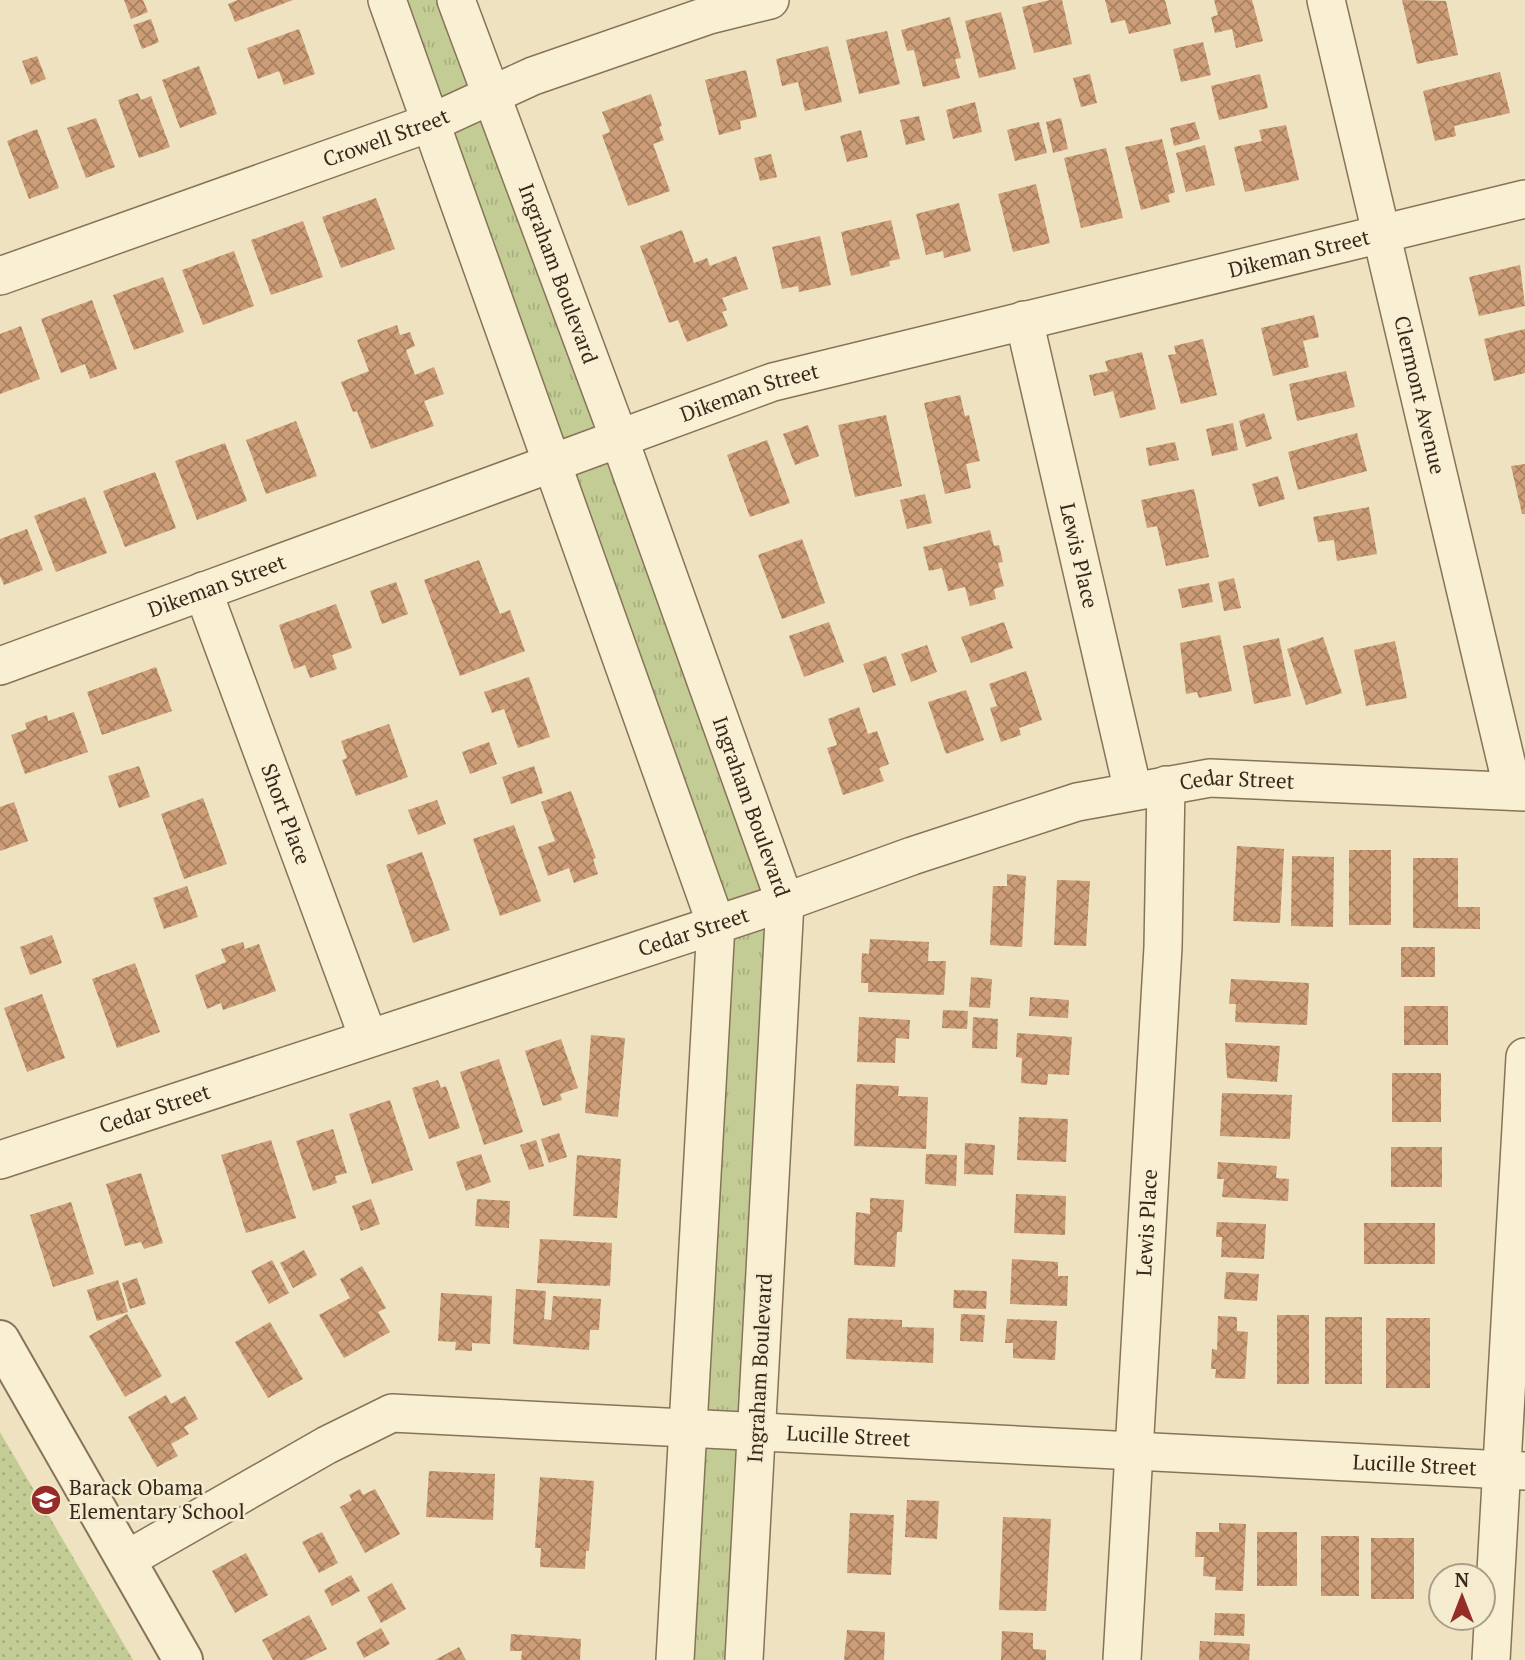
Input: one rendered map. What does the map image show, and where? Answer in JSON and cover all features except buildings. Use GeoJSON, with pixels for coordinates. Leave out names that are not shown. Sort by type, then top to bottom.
{"type":"FeatureCollection","features":[{"type":"Feature","properties":{"kind":"street"},"geometry":{"type":"LineString","coordinates":[[387,0],[554,462],[716,924],[676,1660]]}},
{"type":"Feature","properties":{"kind":"street","name":"Ingraham Boulevard"},"geometry":{"type":"LineString","coordinates":[[456,0],[619,438],[785,902],[744,1660]]}},
{"type":"Feature","properties":{"kind":"street","name":"Crowell Street"},"geometry":{"type":"LineString","coordinates":[[0,276],[432,122],[533,76],[709,15],[770,0]]}},
{"type":"Feature","properties":{"kind":"street","name":"Clermont Avenue"},"geometry":{"type":"LineString","coordinates":[[1326,0],[1519,792]]}},
{"type":"Feature","properties":{"kind":"street","name":"Dikeman Street"},"geometry":{"type":"LineString","coordinates":[[0,666],[773,382],[1525,199]]}},
{"type":"Feature","properties":{"kind":"street","name":"Lewis Place"},"geometry":{"type":"LineString","coordinates":[[1024,320],[1150,788],[1163,947],[1122,1660]]}},
{"type":"Feature","properties":{"kind":"street","name":"Short Place"},"geometry":{"type":"LineString","coordinates":[[203,591],[368,1037]]}},
{"type":"Feature","properties":{"kind":"street","name":"Cedar Street"},"geometry":{"type":"LineString","coordinates":[[0,1160],[785,902],[912,856],[1077,802],[1210,778],[1519,792]]}},
{"type":"Feature","properties":{"kind":"street"},"geometry":{"type":"LineString","coordinates":[[1491,1660],[1513,1471],[1525,1056]]}},
{"type":"Feature","properties":{"kind":"street"},"geometry":{"type":"LineString","coordinates":[[0,1340],[183,1660]]}},
{"type":"Feature","properties":{"kind":"street","name":"Lucille Street"},"geometry":{"type":"LineString","coordinates":[[126,1560],[327,1445],[393,1413],[1513,1471]]}},
{"type":"Feature","properties":{"kind":"green space"},"geometry":{"type":"Polygon","coordinates":[[[387,0],[456,0],[785,902],[744,1660],[675,1660],[716,924],[387,0]]]}},
{"type":"Feature","properties":{"kind":"green space"},"geometry":{"type":"Polygon","coordinates":[[[0,1432],[133,1660],[0,1660],[0,1432]]]}},
{"type":"Feature","properties":{"kind":"place","name":"Barack Obama Elementary School"},"geometry":{"type":"Point","coordinates":[46,1500]}}]}
